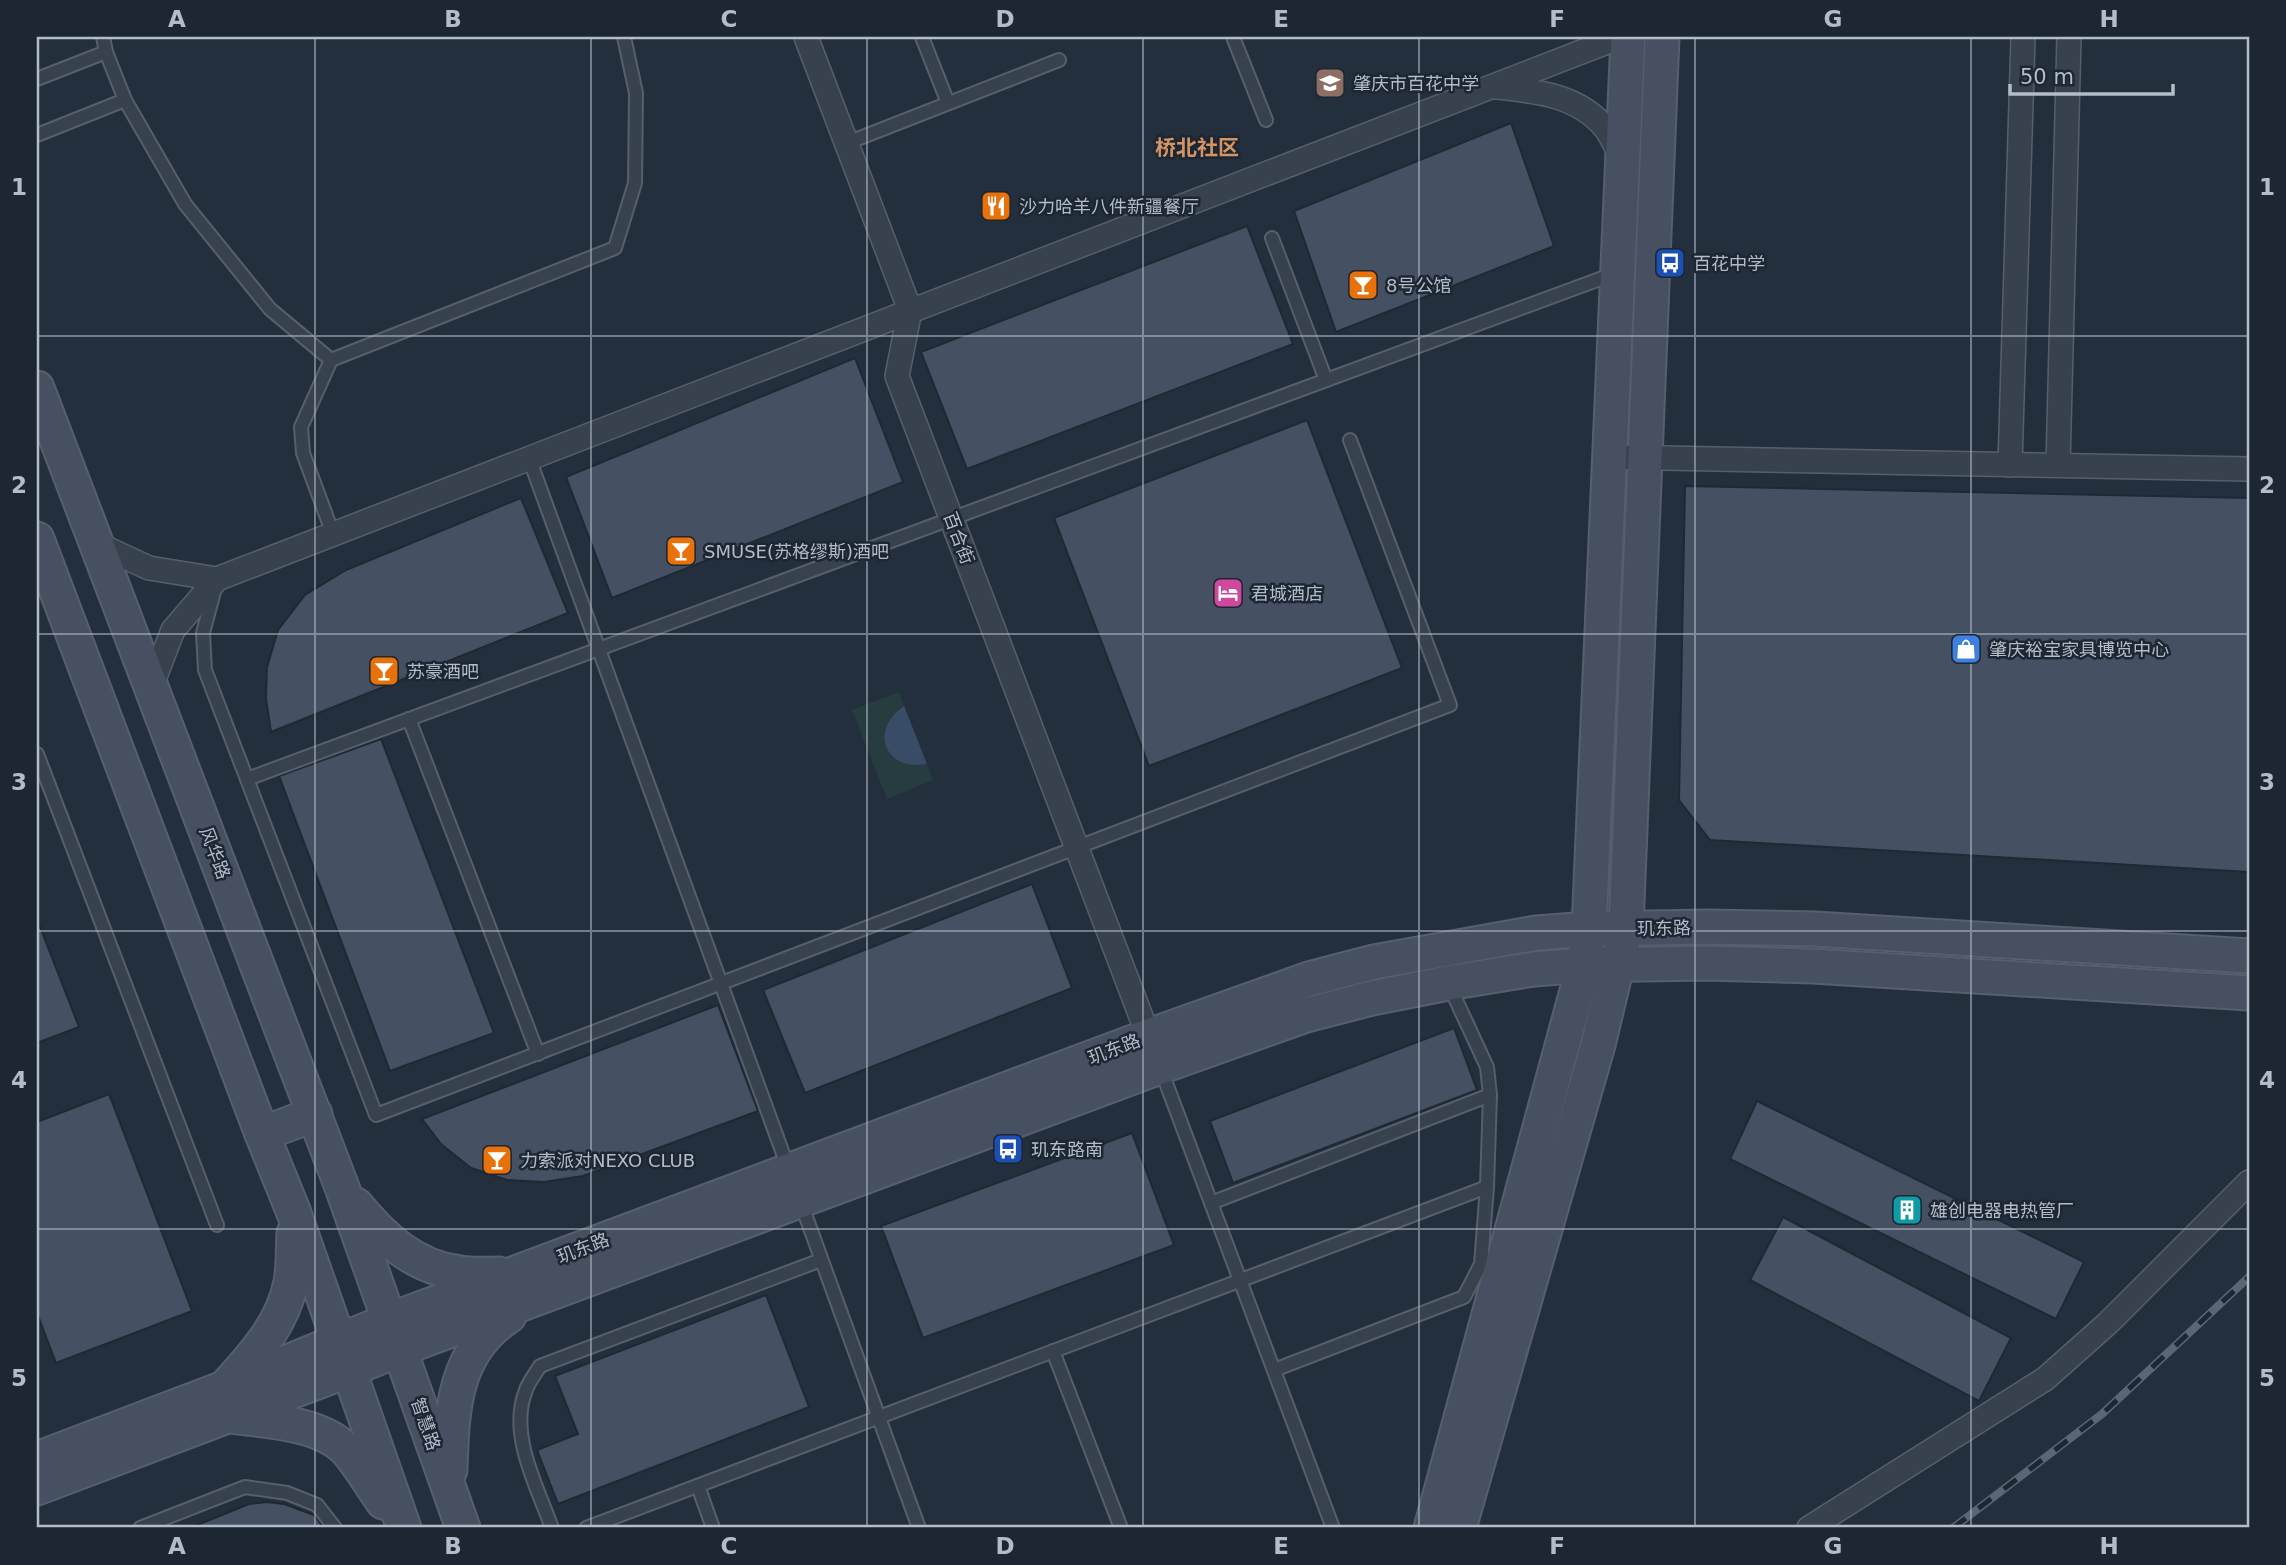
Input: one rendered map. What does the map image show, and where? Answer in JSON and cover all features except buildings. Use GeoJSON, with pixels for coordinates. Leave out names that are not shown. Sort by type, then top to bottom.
{"type":"FeatureCollection","features":[{"type":"Feature","properties":{"kind":"main road"},"geometry":{"type":"LineString","coordinates":[[1432,1528],[1584,965],[1590,929],[1628,37]]}},
{"type":"Feature","properties":{"kind":"main road"},"geometry":{"type":"LineString","coordinates":[[1458,1528],[1598,1045],[1626,928],[1661,37]]}},
{"type":"Feature","properties":{"kind":"main road","name":"风华路"},"geometry":{"type":"LineString","coordinates":[[37,388],[315,1114],[395,1334]]}},
{"type":"Feature","properties":{"kind":"main road"},"geometry":{"type":"LineString","coordinates":[[37,539],[262,1134],[295,1213],[403,1528]]}},
{"type":"Feature","properties":{"kind":"main road","name":"玑东路"},"geometry":{"type":"LineString","coordinates":[[395,1334],[537,1298],[1149,1036],[1308,979],[1374,962],[1536,933],[1590,929],[1708,927],[1815,929],[2249,956]]}},
{"type":"Feature","properties":{"kind":"main road","name":"玑东路"},"geometry":{"type":"LineString","coordinates":[[37,1488],[226,1402],[395,1334],[513,1275],[1160,1067],[1306,1015],[1372,998],[1534,969],[1584,965],[1704,963],[1813,966],[2249,993]]}},
{"type":"Feature","properties":{"kind":"main road"},"geometry":{"type":"LineString","coordinates":[[262,1134],[315,1114]]}},
{"type":"Feature","properties":{"kind":"main road"},"geometry":{"type":"LineString","coordinates":[[343,1190],[376,1230],[399,1249],[427,1265],[458,1273],[513,1275]]}},
{"type":"Feature","properties":{"kind":"main road"},"geometry":{"type":"LineString","coordinates":[[295,1213],[292,1281],[279,1319],[226,1402],[316,1431],[347,1451],[403,1528]]}},
{"type":"Feature","properties":{"kind":"main road"},"geometry":{"type":"LineString","coordinates":[[449,1492],[451,1422],[455,1396],[471,1357],[491,1327],[537,1298]]}},
{"type":"Feature","properties":{"kind":"main road","name":"智慧路"},"geometry":{"type":"LineString","coordinates":[[395,1334],[463,1528]]}},
{"type":"Feature","properties":{"kind":"main road","name":"玑东路"},"geometry":{"type":"LineString","coordinates":[[37,1459],[226,1402]]}},
{"type":"Feature","properties":{"kind":"street"},"geometry":{"type":"LineString","coordinates":[[806,37],[910,310]]}},
{"type":"Feature","properties":{"kind":"street"},"geometry":{"type":"LineString","coordinates":[[151,687],[173,630],[217,579],[1620,37]]}},
{"type":"Feature","properties":{"kind":"street"},"geometry":{"type":"LineString","coordinates":[[2010,465],[2023,37]]}},
{"type":"Feature","properties":{"kind":"street"},"geometry":{"type":"LineString","coordinates":[[2058,466],[2069,37]]}},
{"type":"Feature","properties":{"kind":"street"},"geometry":{"type":"LineString","coordinates":[[1490,87],[1543,92],[1585,107],[1607,130],[1622,160]]}},
{"type":"Feature","properties":{"kind":"street","name":"百合街"},"geometry":{"type":"LineString","coordinates":[[910,310],[897,376],[1160,1067]]}},
{"type":"Feature","properties":{"kind":"street"},"geometry":{"type":"LineString","coordinates":[[1610,457],[2249,469]]}},
{"type":"Feature","properties":{"kind":"street"},"geometry":{"type":"LineString","coordinates":[[97,544],[149,568],[217,579]]}},
{"type":"Feature","properties":{"kind":"street"},"geometry":{"type":"LineString","coordinates":[[1809,1528],[2045,1380],[2108,1323],[2249,1182]]}},
{"type":"Feature","properties":{"kind":"lane"},"geometry":{"type":"LineString","coordinates":[[103,37],[106,52],[125,100],[185,204],[270,309],[331,360]]}},
{"type":"Feature","properties":{"kind":"lane"},"geometry":{"type":"LineString","coordinates":[[333,534],[303,453],[301,427],[331,360],[615,248],[635,183],[636,93],[624,37]]}},
{"type":"Feature","properties":{"kind":"lane"},"geometry":{"type":"LineString","coordinates":[[922,37],[948,103]]}},
{"type":"Feature","properties":{"kind":"lane"},"geometry":{"type":"LineString","coordinates":[[1234,37],[1266,120]]}},
{"type":"Feature","properties":{"kind":"lane"},"geometry":{"type":"LineString","coordinates":[[37,79],[106,52]]}},
{"type":"Feature","properties":{"kind":"lane"},"geometry":{"type":"LineString","coordinates":[[846,144],[1059,60]]}},
{"type":"Feature","properties":{"kind":"lane"},"geometry":{"type":"LineString","coordinates":[[37,135],[125,100]]}},
{"type":"Feature","properties":{"kind":"lane"},"geometry":{"type":"LineString","coordinates":[[1272,238],[1326,380]]}},
{"type":"Feature","properties":{"kind":"lane"},"geometry":{"type":"LineString","coordinates":[[247,779],[1618,272]]}},
{"type":"Feature","properties":{"kind":"lane"},"geometry":{"type":"LineString","coordinates":[[217,579],[202,633],[205,670],[376,1115],[1450,705],[1350,440]]}},
{"type":"Feature","properties":{"kind":"lane"},"geometry":{"type":"LineString","coordinates":[[529,458],[919,1528]]}},
{"type":"Feature","properties":{"kind":"lane"},"geometry":{"type":"LineString","coordinates":[[409,719],[538,1054]]}},
{"type":"Feature","properties":{"kind":"lane"},"geometry":{"type":"LineString","coordinates":[[37,754],[217,1224]]}},
{"type":"Feature","properties":{"kind":"lane"},"geometry":{"type":"LineString","coordinates":[[1274,1370],[1464,1297],[1481,1264],[1487,1187],[1487,1068],[1448,983]]}},
{"type":"Feature","properties":{"kind":"lane"},"geometry":{"type":"LineString","coordinates":[[1160,1067],[1333,1528]]}},
{"type":"Feature","properties":{"kind":"lane"},"geometry":{"type":"LineString","coordinates":[[1211,1203],[1489,1095]]}},
{"type":"Feature","properties":{"kind":"lane"},"geometry":{"type":"LineString","coordinates":[[586,1528],[1487,1187]]}},
{"type":"Feature","properties":{"kind":"lane"},"geometry":{"type":"LineString","coordinates":[[552,1528],[522,1444],[519,1415],[526,1389],[540,1366],[821,1260]]}},
{"type":"Feature","properties":{"kind":"lane"},"geometry":{"type":"LineString","coordinates":[[1053,1351],[1121,1528]]}},
{"type":"Feature","properties":{"kind":"lane"},"geometry":{"type":"LineString","coordinates":[[698,1486],[713,1528]]}},
{"type":"Feature","properties":{"kind":"lane"},"geometry":{"type":"LineString","coordinates":[[140,1528],[245,1487],[286,1493],[317,1504],[335,1528]]}},
{"type":"Feature","properties":{"kind":"green space"},"geometry":{"type":"Polygon","coordinates":[[[899,692],[904,706],[895,712],[915,766],[927,764],[933,780],[887,799],[852,710],[899,692]]]}},
{"type":"Feature","properties":{"kind":"water"},"geometry":{"type":"Polygon","coordinates":[[[904,706],[927,764],[912,765],[900,762],[886,747],[887,726],[893,715],[904,706]]]}},
{"type":"Feature","properties":{"kind":"railway"},"geometry":{"type":"LineString","coordinates":[[1953,1528],[2102,1414],[2249,1277]]}},
{"type":"Feature","properties":{"kind":"place","name":"肇庆市百花中学"},"geometry":{"type":"Point","coordinates":[1330,83]}},
{"type":"Feature","properties":{"kind":"place","name":"沙力哈羊八件新疆餐厅"},"geometry":{"type":"Point","coordinates":[996,206]}},
{"type":"Feature","properties":{"kind":"place","name":"百花中学"},"geometry":{"type":"Point","coordinates":[1670,263]}},
{"type":"Feature","properties":{"kind":"place","name":"8号公馆"},"geometry":{"type":"Point","coordinates":[1363,285]}},
{"type":"Feature","properties":{"kind":"place","name":"SMUSE(苏格缪斯)酒吧"},"geometry":{"type":"Point","coordinates":[681,551]}},
{"type":"Feature","properties":{"kind":"place","name":"君城酒店"},"geometry":{"type":"Point","coordinates":[1228,593]}},
{"type":"Feature","properties":{"kind":"place","name":"肇庆裕宝家具博览中心"},"geometry":{"type":"Point","coordinates":[1966,649]}},
{"type":"Feature","properties":{"kind":"place","name":"苏豪酒吧"},"geometry":{"type":"Point","coordinates":[384,671]}},
{"type":"Feature","properties":{"kind":"place","name":"玑东路南"},"geometry":{"type":"Point","coordinates":[1008,1149]}},
{"type":"Feature","properties":{"kind":"place","name":"力索派对NEXO CLUB"},"geometry":{"type":"Point","coordinates":[497,1160]}},
{"type":"Feature","properties":{"kind":"place","name":"雄创电器电热管厂"},"geometry":{"type":"Point","coordinates":[1907,1210]}},
{"type":"Feature","properties":{"kind":"district","name":"桥北社区"},"geometry":{"type":"Point","coordinates":[1197,148]}}]}
